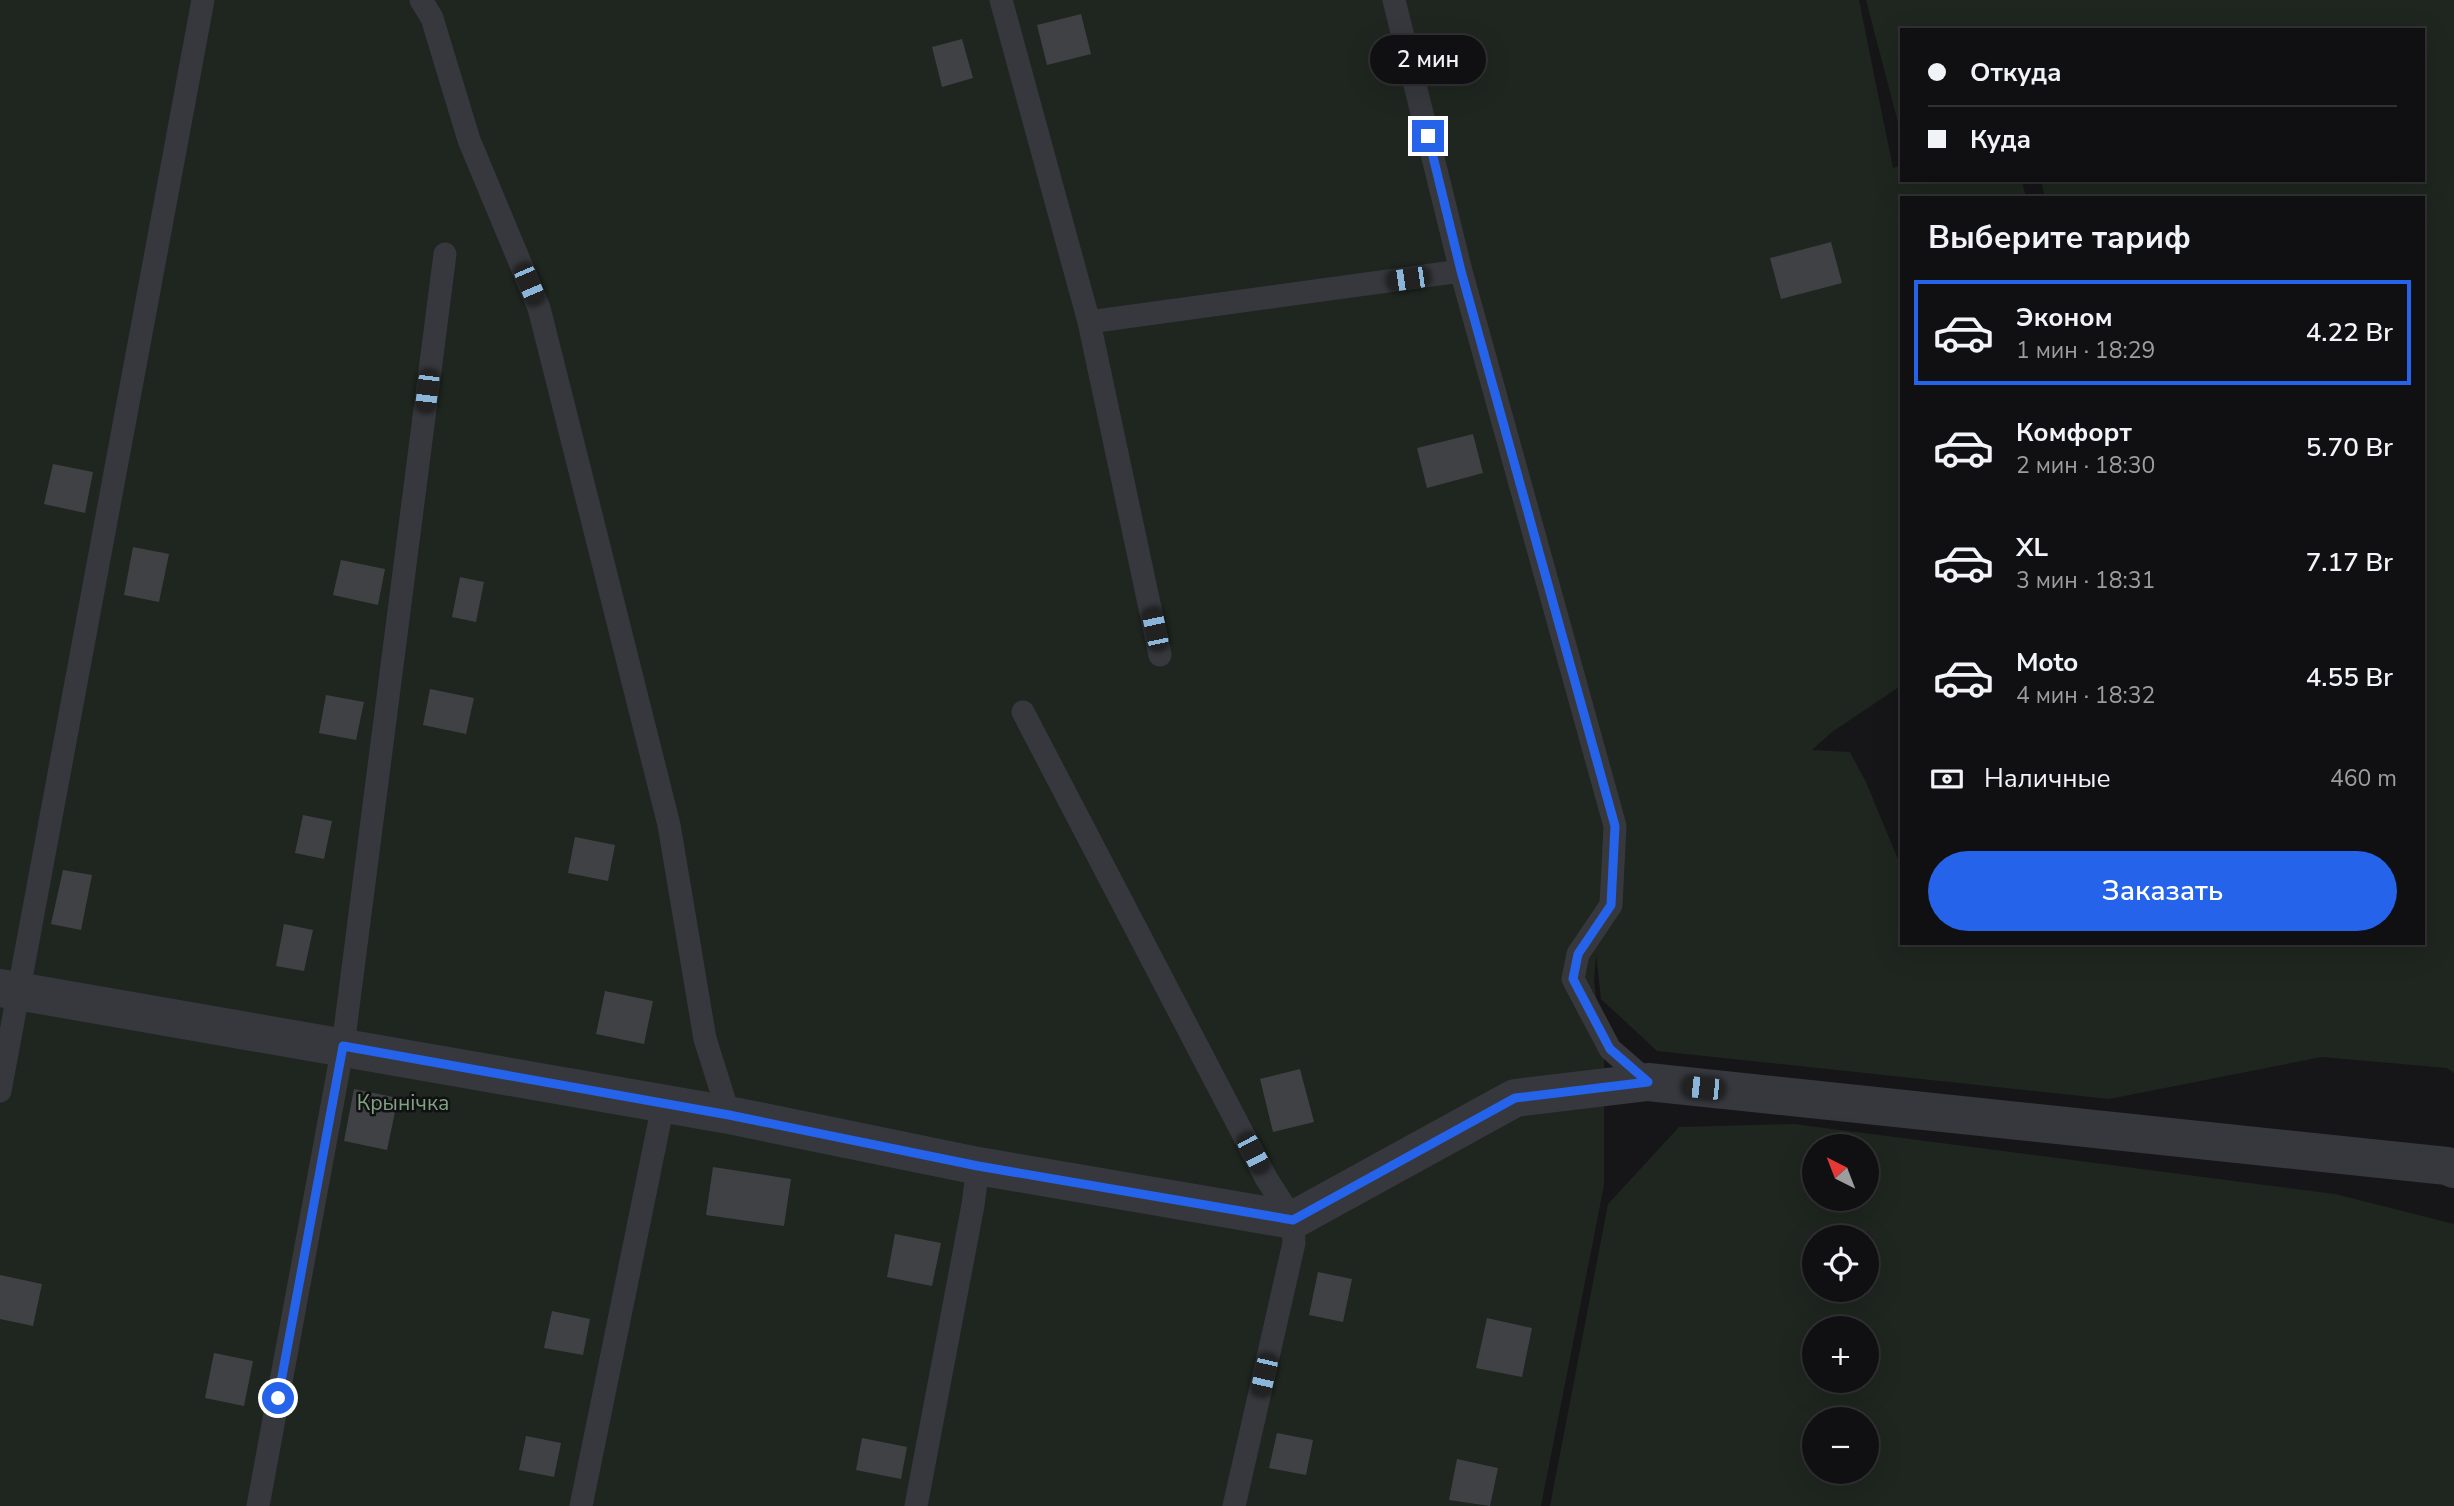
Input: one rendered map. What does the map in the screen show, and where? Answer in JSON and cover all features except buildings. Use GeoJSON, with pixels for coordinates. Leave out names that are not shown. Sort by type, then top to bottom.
{"type":"FeatureCollection","features":[{"type":"Feature","properties":{"kind":"street"},"geometry":{"type":"LineString","coordinates":[[9,990],[729,1115],[978,1166],[1293,1220],[1515,1098],[1648,1082],[2447,1166],[2454,1169]]}},
{"type":"Feature","properties":{"kind":"lane"},"geometry":{"type":"LineString","coordinates":[[0,1091],[9,990],[203,0]]}},
{"type":"Feature","properties":{"kind":"lane"},"geometry":{"type":"LineString","coordinates":[[421,0],[432,18],[469,140],[539,309],[669,825],[705,1039],[729,1115]]}},
{"type":"Feature","properties":{"kind":"lane"},"geometry":{"type":"LineString","coordinates":[[1001,0],[1089,322],[1160,655]]}},
{"type":"Feature","properties":{"kind":"lane"},"geometry":{"type":"LineString","coordinates":[[1394,0],[1461,271],[1615,826],[1611,905],[1578,954],[1573,979],[1610,1049],[1648,1082]]}},
{"type":"Feature","properties":{"kind":"lane"},"geometry":{"type":"LineString","coordinates":[[258,1506],[343,1046],[445,254]]}},
{"type":"Feature","properties":{"kind":"lane"},"geometry":{"type":"LineString","coordinates":[[1089,322],[1461,271]]}},
{"type":"Feature","properties":{"kind":"lane"},"geometry":{"type":"LineString","coordinates":[[1023,712],[1266,1178],[1293,1220],[1294,1243],[1234,1506]]}},
{"type":"Feature","properties":{"kind":"lane"},"geometry":{"type":"LineString","coordinates":[[581,1506],[663,1105]]}},
{"type":"Feature","properties":{"kind":"lane"},"geometry":{"type":"LineString","coordinates":[[916,1506],[978,1166]]}},
{"type":"Feature","properties":{"kind":"green space","name":"Крынічка"},"geometry":{"type":"Polygon","coordinates":[[[0,0],[1859,0],[1893,168],[1900,166],[1900,182],[2022,182],[2026,196],[1900,196],[1900,686],[1832,732],[1812,750],[1850,752],[1866,782],[1900,864],[1900,945],[2425,945],[2425,196],[2045,196],[2041,182],[2425,182],[2425,28],[1900,28],[1900,130],[1866,0],[2454,0],[2454,1073],[2447,1068],[2322,1057],[2109,1099],[1657,1051],[1601,999],[1596,954],[1594,982],[1604,1054],[1604,1185],[1541,1506],[0,1506],[0,0]]]}},
{"type":"Feature","properties":{"kind":"green space"},"geometry":{"type":"Polygon","coordinates":[[[1794,1124],[1871,1134],[1802,1134],[1802,1211],[1880,1211],[1880,1135],[2335,1194],[2454,1224],[2454,1506],[1550,1506],[1608,1204],[1679,1127],[1794,1124]]]}},
{"type":"Feature","properties":{"kind":"route"},"geometry":{"type":"LineString","coordinates":[[278,1398],[343,1046],[729,1115],[978,1166],[1293,1220],[1515,1098],[1648,1082],[1610,1049],[1573,979],[1578,954],[1611,905],[1615,826],[1461,271],[1428,136]]}}]}
